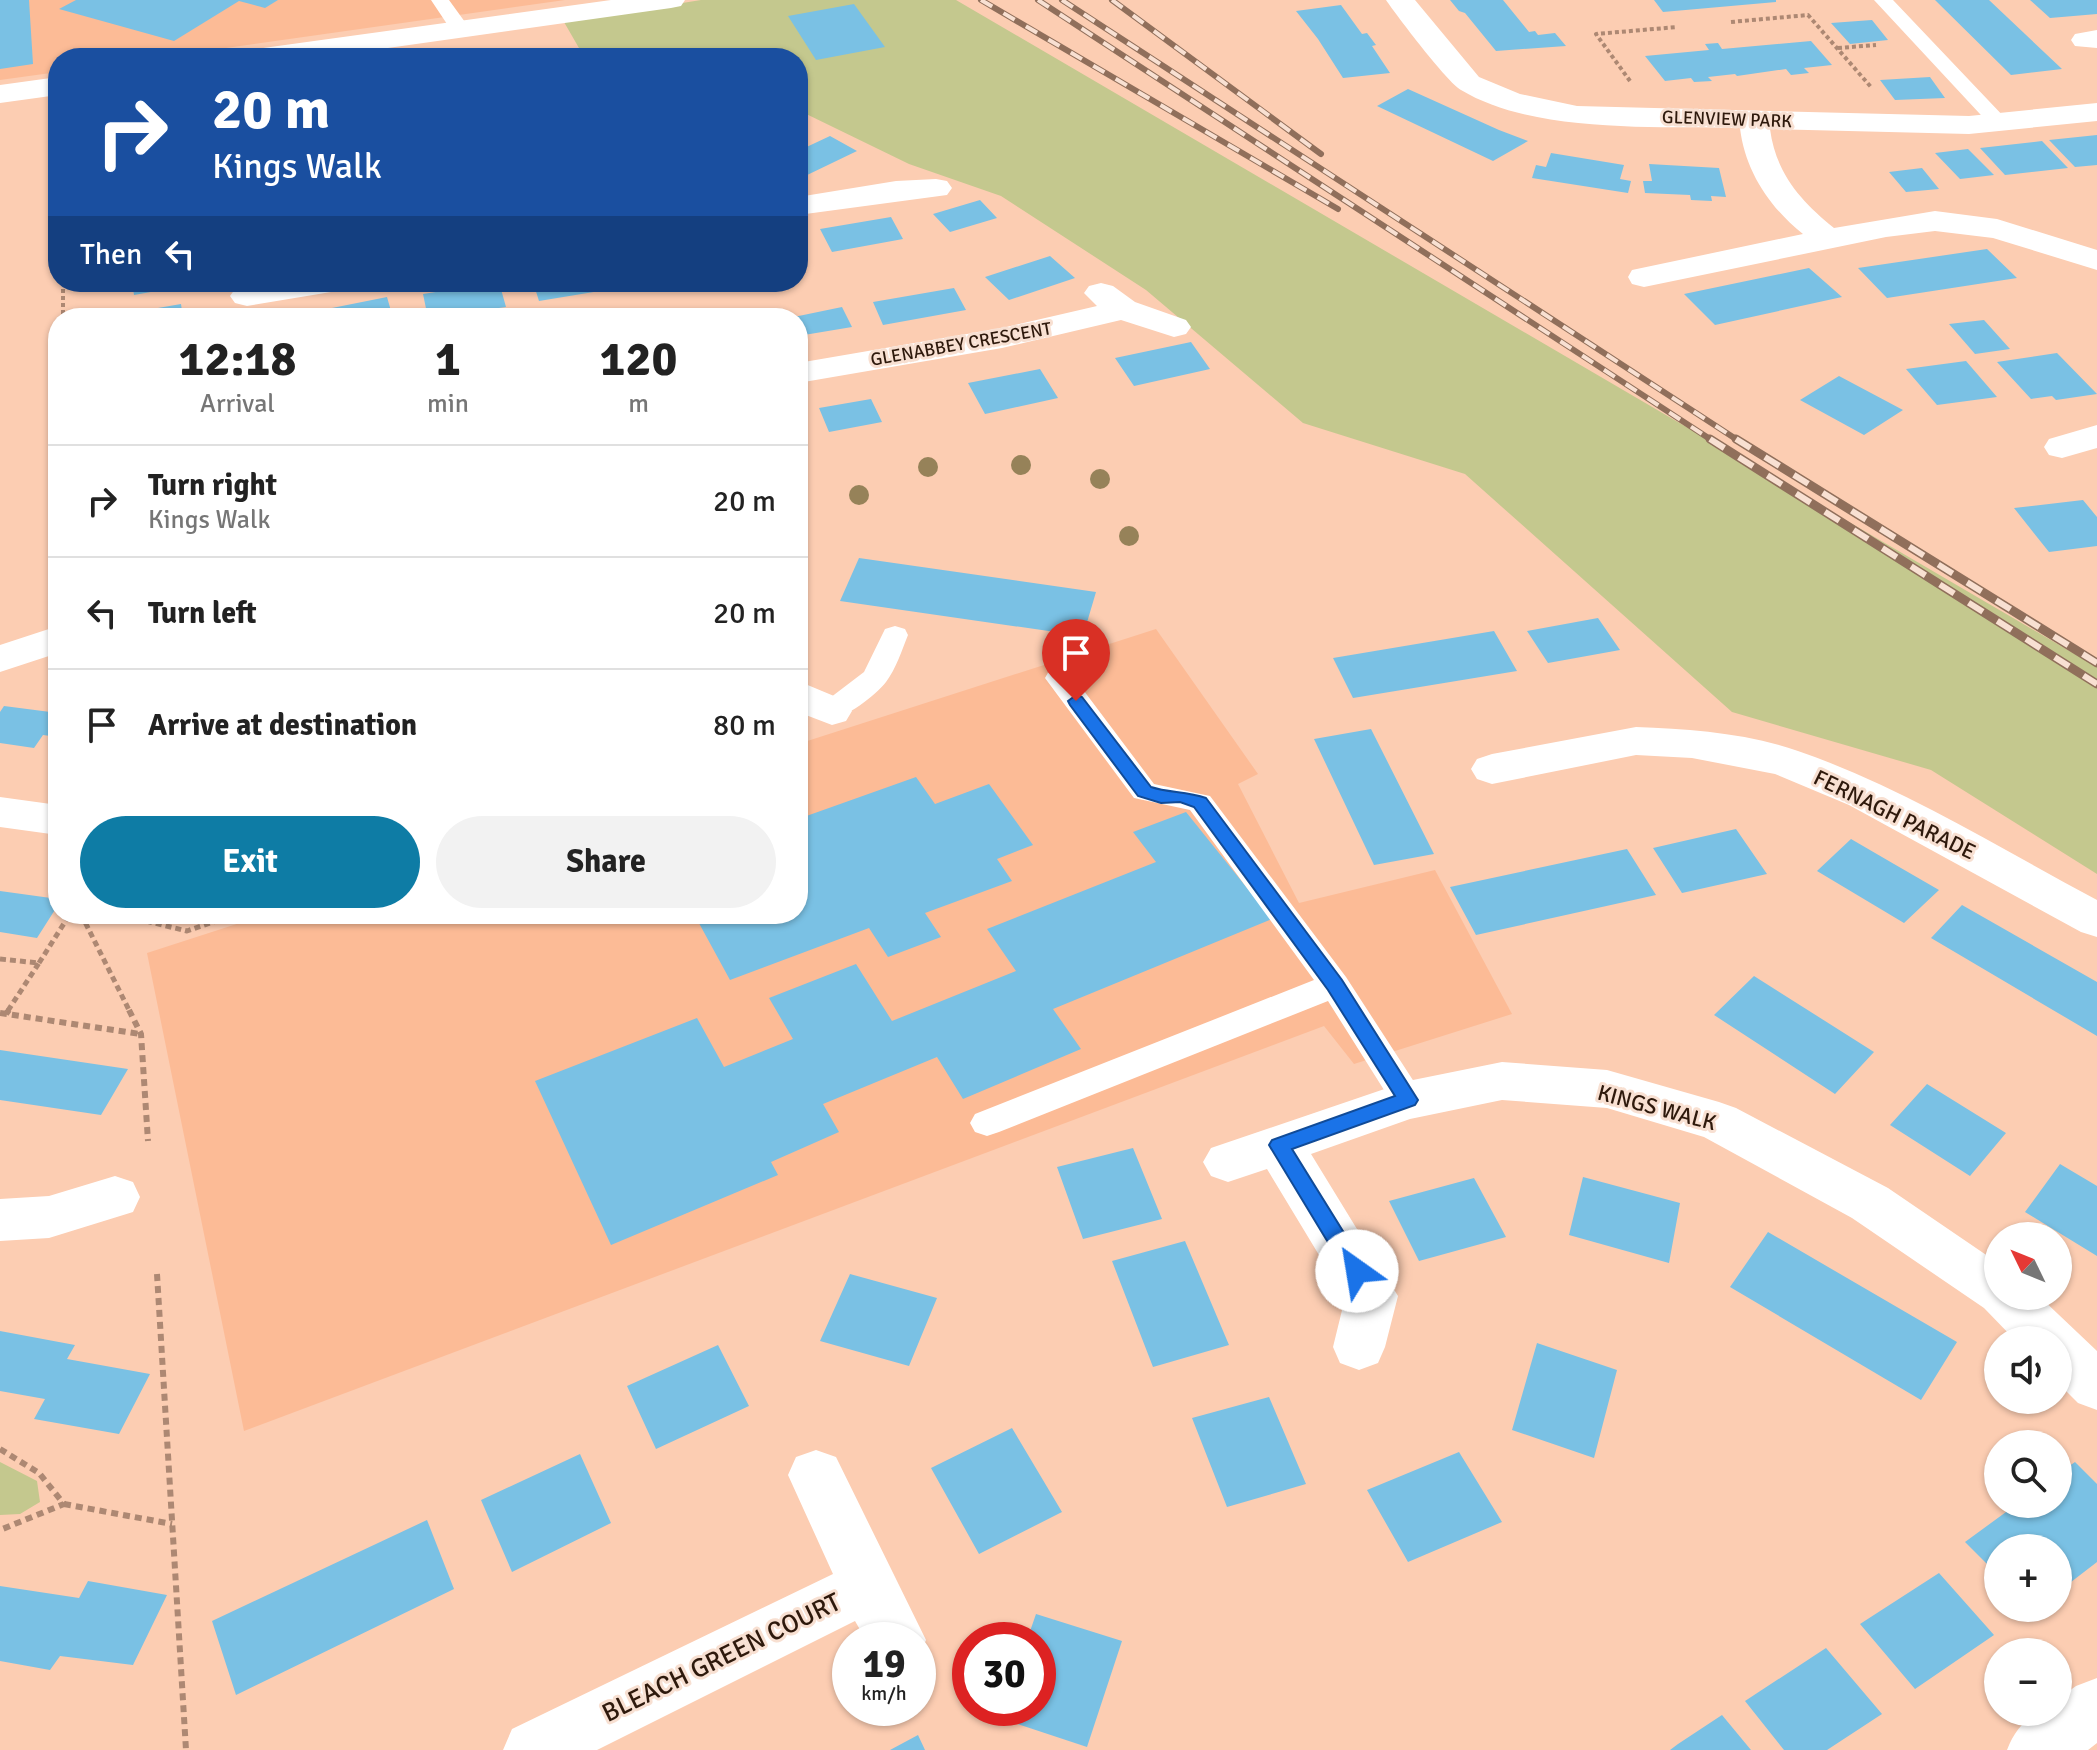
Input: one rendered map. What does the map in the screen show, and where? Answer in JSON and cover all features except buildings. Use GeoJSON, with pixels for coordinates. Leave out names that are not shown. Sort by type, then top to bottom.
{"type":"FeatureCollection","features":[{"type":"Feature","properties":{"kind":"street"},"geometry":{"type":"LineString","coordinates":[[326,48],[671,0]]}},
{"type":"Feature","properties":{"kind":"street","name":"GLENVIEW PARK"},"geometry":{"type":"LineString","coordinates":[[1400,0],[1469,83],[1511,101],[1577,115],[2000,124],[2097,112]]}},
{"type":"Feature","properties":{"kind":"street"},"geometry":{"type":"LineString","coordinates":[[0,94],[48,87]]}},
{"type":"Feature","properties":{"kind":"street"},"geometry":{"type":"LineString","coordinates":[[1754,120],[1758,152],[1789,207],[1828,239]]}},
{"type":"Feature","properties":{"kind":"street"},"geometry":{"type":"LineString","coordinates":[[868,164],[896,190]]}},
{"type":"Feature","properties":{"kind":"street"},"geometry":{"type":"LineString","coordinates":[[808,204],[896,190],[936,188]]}},
{"type":"Feature","properties":{"kind":"street"},"geometry":{"type":"LineString","coordinates":[[1644,277],[1828,239],[1935,221],[1997,229],[2097,260]]}},
{"type":"Feature","properties":{"kind":"street"},"geometry":{"type":"LineString","coordinates":[[247,299],[282,292]]}},
{"type":"Feature","properties":{"kind":"street","name":"GLENABBEY CRESCENT"},"geometry":{"type":"LineString","coordinates":[[808,371],[965,345],[1082,321],[1111,300],[1174,327]]}},
{"type":"Feature","properties":{"kind":"street"},"geometry":{"type":"LineString","coordinates":[[2062,447],[2097,436]]}},
{"type":"Feature","properties":{"kind":"street"},"geometry":{"type":"LineString","coordinates":[[0,659],[48,642]]}},
{"type":"Feature","properties":{"kind":"street","name":"FERNAGH PARADE"},"geometry":{"type":"LineString","coordinates":[[1492,769],[1636,741],[1692,744],[1783,761],[1864,794],[2097,920]]}},
{"type":"Feature","properties":{"kind":"street"},"geometry":{"type":"LineString","coordinates":[[0,812],[48,819]]}},
{"type":"Feature","properties":{"kind":"street","name":"KINGS WALK"},"geometry":{"type":"LineString","coordinates":[[1228,1162],[1408,1100],[1502,1081],[1607,1089],[1719,1122],[1870,1203],[1984,1281]]}},
{"type":"Feature","properties":{"kind":"street"},"geometry":{"type":"LineString","coordinates":[[1279,1145],[1372,1296],[1359,1347]]}},
{"type":"Feature","properties":{"kind":"street"},"geometry":{"type":"LineString","coordinates":[[0,1220],[49,1217],[115,1197]]}},
{"type":"Feature","properties":{"kind":"street"},"geometry":{"type":"LineString","coordinates":[[2019,1310],[2035,1326]]}},
{"type":"Feature","properties":{"kind":"street"},"geometry":{"type":"LineString","coordinates":[[2072,1362],[2097,1386]]}},
{"type":"Feature","properties":{"kind":"street","name":"BLEACH GREEN COURT"},"geometry":{"type":"LineString","coordinates":[[816,1475],[887,1622]]}},
{"type":"Feature","properties":{"kind":"street","name":"BLEACH GREEN COURT"},"geometry":{"type":"LineString","coordinates":[[533,1750],[867,1586]]}},
{"type":"Feature","properties":{"kind":"street"},"geometry":{"type":"LineString","coordinates":[[2037,1750],[2097,1707]]}},
{"type":"Feature","properties":{"kind":"lane"},"geometry":{"type":"LineString","coordinates":[[440,0],[460,29]]}},
{"type":"Feature","properties":{"kind":"lane"},"geometry":{"type":"LineString","coordinates":[[1883,0],[2000,124]]}},
{"type":"Feature","properties":{"kind":"lane"},"geometry":{"type":"LineString","coordinates":[[815,703],[875,677],[895,635]]}},
{"type":"Feature","properties":{"kind":"lane"},"geometry":{"type":"LineString","coordinates":[[1059,678],[1144,791],[1161,797],[1181,796],[1200,803],[1335,985],[1408,1100]]}},
{"type":"Feature","properties":{"kind":"lane"},"geometry":{"type":"LineString","coordinates":[[987,1123],[1335,985]]}},
{"type":"Feature","properties":{"kind":"path"},"geometry":{"type":"LineString","coordinates":[[1731,22],[1808,15],[1904,124]]}},
{"type":"Feature","properties":{"kind":"path"},"geometry":{"type":"LineString","coordinates":[[1657,117],[1596,34],[1677,27]]}},
{"type":"Feature","properties":{"kind":"path"},"geometry":{"type":"LineString","coordinates":[[64,924],[3,1013],[141,1034]]}},
{"type":"Feature","properties":{"kind":"path"},"geometry":{"type":"LineString","coordinates":[[86,924],[141,1034],[148,1141]]}},
{"type":"Feature","properties":{"kind":"path"},"geometry":{"type":"LineString","coordinates":[[158,924],[187,931],[207,924]]}},
{"type":"Feature","properties":{"kind":"path"},"geometry":{"type":"LineString","coordinates":[[0,959],[39,963]]}},
{"type":"Feature","properties":{"kind":"path"},"geometry":{"type":"LineString","coordinates":[[157,1274],[186,1750]]}},
{"type":"Feature","properties":{"kind":"path"},"geometry":{"type":"LineString","coordinates":[[0,1449],[39,1473],[64,1504]]}},
{"type":"Feature","properties":{"kind":"path"},"geometry":{"type":"LineString","coordinates":[[0,1530],[64,1504],[172,1524]]}},
{"type":"Feature","properties":{"kind":"shaded area"},"geometry":{"type":"Polygon","coordinates":[[[0,0],[565,0],[226,48],[48,48],[48,73],[0,80],[0,0]]]}},
{"type":"Feature","properties":{"kind":"shaded area"},"geometry":{"type":"Polygon","coordinates":[[[1156,629],[1258,774],[1238,784],[1299,903],[1435,870],[1512,1014],[1354,1064],[1324,1026],[244,1431],[147,953],[237,924],[808,924],[808,741],[1156,629]]]}},
{"type":"Feature","properties":{"kind":"green space"},"geometry":{"type":"Polygon","coordinates":[[[701,0],[956,0],[2097,667],[2097,874],[1931,770],[1732,712],[1465,474],[1303,423],[1146,290],[1001,196],[909,164],[808,115],[808,48],[579,48],[564,22],[701,0]]]}},
{"type":"Feature","properties":{"kind":"green space"},"geometry":{"type":"Polygon","coordinates":[[[0,1462],[37,1481],[40,1502],[20,1514],[0,1515],[0,1462]]]}},
{"type":"Feature","properties":{"kind":"railway"},"geometry":{"type":"LineString","coordinates":[[981,0],[1338,209]]}},
{"type":"Feature","properties":{"kind":"railway"},"geometry":{"type":"LineString","coordinates":[[1038,0],[1713,441]]}},
{"type":"Feature","properties":{"kind":"railway"},"geometry":{"type":"LineString","coordinates":[[1062,0],[1739,441]]}},
{"type":"Feature","properties":{"kind":"railway"},"geometry":{"type":"LineString","coordinates":[[1112,0],[1321,154]]}},
{"type":"Feature","properties":{"kind":"railway"},"geometry":{"type":"LineString","coordinates":[[1710,439],[2097,684]]}},
{"type":"Feature","properties":{"kind":"railway"},"geometry":{"type":"LineString","coordinates":[[1736,439],[2097,663]]}},
{"type":"Feature","properties":{"kind":"route"},"geometry":{"type":"LineString","coordinates":[[1076,701],[1144,791],[1161,797],[1181,796],[1200,803],[1335,985],[1408,1100],[1279,1145],[1357,1271]]}}]}
